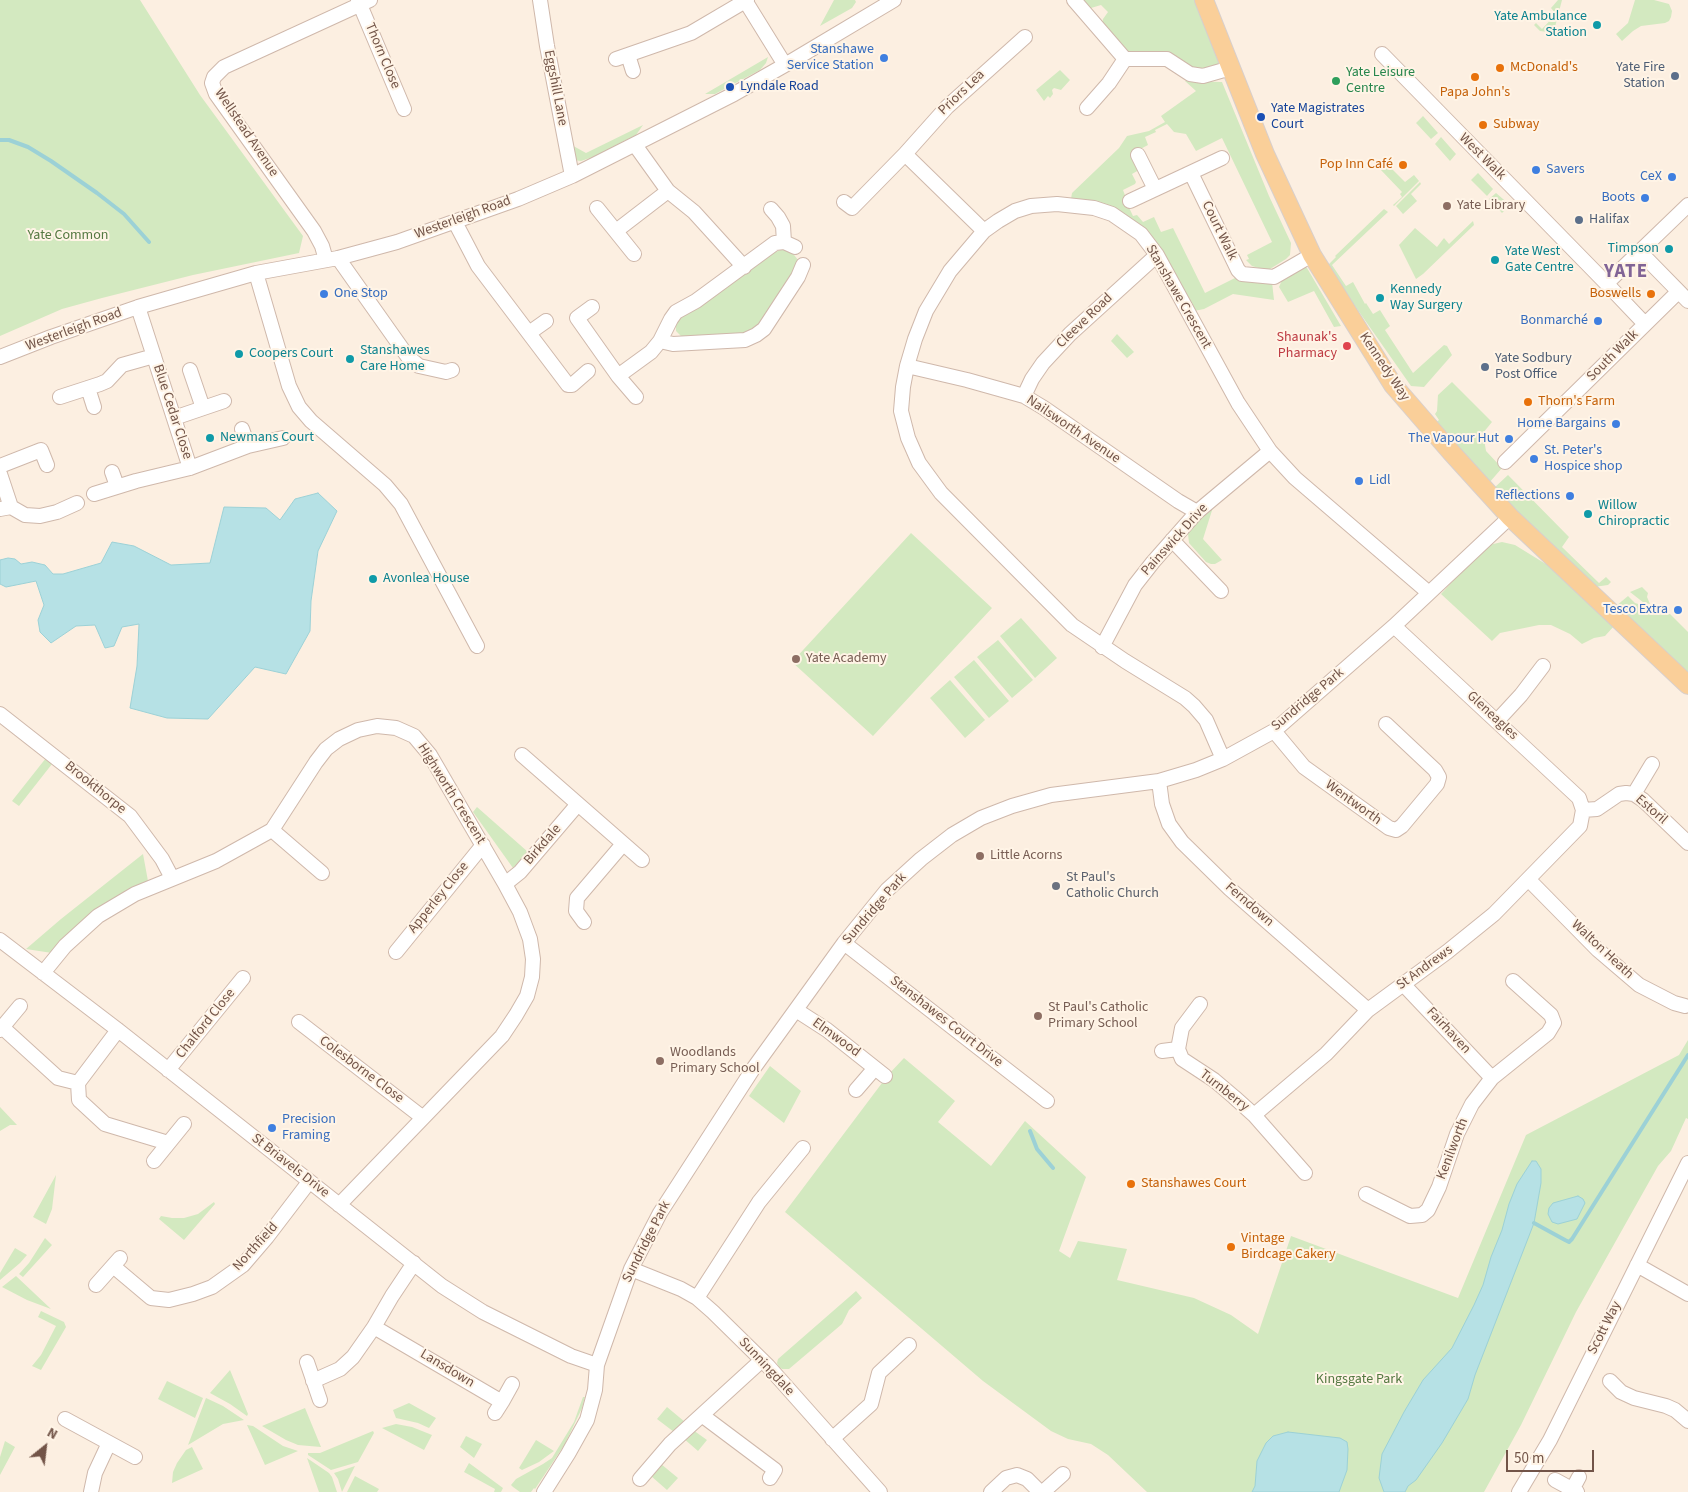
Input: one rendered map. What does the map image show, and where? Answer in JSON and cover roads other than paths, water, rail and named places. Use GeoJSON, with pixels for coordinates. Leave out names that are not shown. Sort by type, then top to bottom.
{"type":"FeatureCollection","features":[{"type":"Feature","properties":{"kind":"main road","name":"Kennedy Way"},"geometry":{"type":"LineString","coordinates":[[1204,0],[1265,154],[1312,255],[1393,385],[1445,446],[1510,517],[1688,685]]}},
{"type":"Feature","properties":{"kind":"street","name":"Eggshill Lane"},"geometry":{"type":"LineString","coordinates":[[540,0],[572,176]]}},
{"type":"Feature","properties":{"kind":"street","name":"Westerleigh Road"},"geometry":{"type":"LineString","coordinates":[[0,357],[138,307],[256,273],[332,259],[397,242],[455,222],[572,176],[734,94],[785,66],[894,0]]}},
{"type":"Feature","properties":{"kind":"street"},"geometry":{"type":"LineString","coordinates":[[1074,0],[1095,16],[1125,59]]}},
{"type":"Feature","properties":{"kind":"street","name":"Thorn Close"},"geometry":{"type":"LineString","coordinates":[[362,1],[404,108]]}},
{"type":"Feature","properties":{"kind":"street","name":"Wellstead Avenue"},"geometry":{"type":"LineString","coordinates":[[332,259],[216,94],[212,83],[214,77],[224,67],[362,1]]}},
{"type":"Feature","properties":{"kind":"street"},"geometry":{"type":"LineString","coordinates":[[633,71],[622,57],[691,33],[746,1],[785,66]]}},
{"type":"Feature","properties":{"kind":"street","name":"Priors Lea"},"geometry":{"type":"LineString","coordinates":[[844,202],[852,208],[905,154],[947,107],[1024,38]]}},
{"type":"Feature","properties":{"kind":"street","name":"West Walk"},"geometry":{"type":"LineString","coordinates":[[1382,54],[1645,324]]}},
{"type":"Feature","properties":{"kind":"street"},"geometry":{"type":"LineString","coordinates":[[1125,59],[1168,59],[1190,74],[1203,76],[1231,68]]}},
{"type":"Feature","properties":{"kind":"street"},"geometry":{"type":"LineString","coordinates":[[1087,108],[1120,69],[1125,59]]}},
{"type":"Feature","properties":{"kind":"street"},"geometry":{"type":"LineString","coordinates":[[635,145],[668,191],[694,212],[744,267]]}},
{"type":"Feature","properties":{"kind":"street"},"geometry":{"type":"LineString","coordinates":[[905,154],[984,231]]}},
{"type":"Feature","properties":{"kind":"street"},"geometry":{"type":"LineString","coordinates":[[1138,155],[1155,189]]}},
{"type":"Feature","properties":{"kind":"street"},"geometry":{"type":"LineString","coordinates":[[1130,201],[1222,158]]}},
{"type":"Feature","properties":{"kind":"street","name":"Court Walk"},"geometry":{"type":"LineString","coordinates":[[1191,173],[1238,270],[1242,274],[1274,277],[1312,255]]}},
{"type":"Feature","properties":{"kind":"street"},"geometry":{"type":"LineString","coordinates":[[616,231],[668,191]]}},
{"type":"Feature","properties":{"kind":"street","name":"Stanshawe Crescent"},"geometry":{"type":"LineString","coordinates":[[1223,759],[1206,720],[1194,706],[1185,698],[1102,647],[1072,625],[941,493],[919,463],[908,438],[901,411],[903,387],[915,339],[926,311],[950,271],[984,231],[1015,211],[1031,206],[1057,204],[1094,208],[1112,214],[1141,234],[1157,255],[1238,403],[1270,451],[1296,478],[1430,593]]}},
{"type":"Feature","properties":{"kind":"street"},"geometry":{"type":"LineString","coordinates":[[1607,283],[1688,205]]}},
{"type":"Feature","properties":{"kind":"street"},"geometry":{"type":"LineString","coordinates":[[597,208],[634,254]]}},
{"type":"Feature","properties":{"kind":"street"},"geometry":{"type":"LineString","coordinates":[[618,376],[656,346],[676,312],[696,301],[775,243],[790,244],[783,226],[771,208]]}},
{"type":"Feature","properties":{"kind":"street"},"geometry":{"type":"LineString","coordinates":[[455,222],[478,266],[568,385],[572,385],[588,371]]}},
{"type":"Feature","properties":{"kind":"street"},"geometry":{"type":"LineString","coordinates":[[1640,252],[1683,296]]}},
{"type":"Feature","properties":{"kind":"street","name":"Cleeve Road"},"geometry":{"type":"LineString","coordinates":[[1024,396],[1032,378],[1043,363],[1070,334],[1157,255]]}},
{"type":"Feature","properties":{"kind":"street"},"geometry":{"type":"LineString","coordinates":[[332,259],[408,357],[419,366],[446,372],[452,370]]}},
{"type":"Feature","properties":{"kind":"street"},"geometry":{"type":"LineString","coordinates":[[656,346],[745,340],[756,335],[769,322],[798,277],[803,264]]}},
{"type":"Feature","properties":{"kind":"street"},"geometry":{"type":"LineString","coordinates":[[256,273],[289,386],[298,407],[311,421],[385,485],[401,504],[477,646]]}},
{"type":"Feature","properties":{"kind":"street","name":"South Walk"},"geometry":{"type":"LineString","coordinates":[[1505,462],[1645,324],[1683,296]]}},
{"type":"Feature","properties":{"kind":"street","name":"Blue Cedar Close"},"geometry":{"type":"LineString","coordinates":[[138,307],[190,468]]}},
{"type":"Feature","properties":{"kind":"street"},"geometry":{"type":"LineString","coordinates":[[592,307],[577,318],[618,376],[636,397]]}},
{"type":"Feature","properties":{"kind":"street"},"geometry":{"type":"LineString","coordinates":[[529,333],[546,321]]}},
{"type":"Feature","properties":{"kind":"street","name":"Blue Cedar Close"},"geometry":{"type":"LineString","coordinates":[[60,397],[107,381],[122,366],[154,356]]}},
{"type":"Feature","properties":{"kind":"street","name":"Nailsworth Avenue"},"geometry":{"type":"LineString","coordinates":[[908,366],[1024,396],[1163,491],[1198,512]]}},
{"type":"Feature","properties":{"kind":"street"},"geometry":{"type":"LineString","coordinates":[[190,370],[203,408]]}},
{"type":"Feature","properties":{"kind":"street"},"geometry":{"type":"LineString","coordinates":[[88,388],[94,407]]}},
{"type":"Feature","properties":{"kind":"street"},"geometry":{"type":"LineString","coordinates":[[174,418],[224,401]]}},
{"type":"Feature","properties":{"kind":"street"},"geometry":{"type":"LineString","coordinates":[[242,429],[248,446]]}},
{"type":"Feature","properties":{"kind":"street","name":"Blue Cedar Close"},"geometry":{"type":"LineString","coordinates":[[94,494],[117,486],[190,468],[248,446],[283,438]]}},
{"type":"Feature","properties":{"kind":"street"},"geometry":{"type":"LineString","coordinates":[[0,466],[40,450],[46,465]]}},
{"type":"Feature","properties":{"kind":"street","name":"Painswick Drive"},"geometry":{"type":"LineString","coordinates":[[1102,647],[1135,585],[1172,540],[1198,512],[1270,451]]}},
{"type":"Feature","properties":{"kind":"street"},"geometry":{"type":"LineString","coordinates":[[112,472],[117,486]]}},
{"type":"Feature","properties":{"kind":"street"},"geometry":{"type":"LineString","coordinates":[[0,474],[5,508],[26,515],[40,516],[57,512],[77,503]]}},
{"type":"Feature","properties":{"kind":"street","name":"Sundridge Park"},"geometry":{"type":"LineString","coordinates":[[544,1492],[587,1420],[595,1390],[597,1365],[631,1269],[660,1213],[753,1069],[844,943],[887,890],[921,858],[952,835],[981,818],[1012,806],[1052,795],[1159,781],[1196,770],[1223,759],[1274,731],[1394,626],[1510,517]]}},
{"type":"Feature","properties":{"kind":"street"},"geometry":{"type":"LineString","coordinates":[[1172,540],[1221,591]]}},
{"type":"Feature","properties":{"kind":"street","name":"Gleneagles"},"geometry":{"type":"LineString","coordinates":[[1394,626],[1579,798],[1583,810]]}},
{"type":"Feature","properties":{"kind":"street"},"geometry":{"type":"LineString","coordinates":[[1498,721],[1521,696],[1543,666]]}},
{"type":"Feature","properties":{"kind":"street","name":"Brookthorpe"},"geometry":{"type":"LineString","coordinates":[[0,714],[130,816],[162,859],[172,878]]}},
{"type":"Feature","properties":{"kind":"street","name":"Wentworth"},"geometry":{"type":"LineString","coordinates":[[1274,731],[1304,767],[1388,828],[1396,830],[1402,826],[1438,784],[1439,776],[1386,724]]}},
{"type":"Feature","properties":{"kind":"street","name":"Highworth Crescent"},"geometry":{"type":"LineString","coordinates":[[43,973],[66,946],[98,916],[135,894],[216,861],[272,830],[326,749],[338,739],[358,730],[376,726],[396,728],[414,736],[430,755],[520,912],[530,939],[533,959],[532,977],[527,996],[502,1036],[339,1205]]}},
{"type":"Feature","properties":{"kind":"street"},"geometry":{"type":"LineString","coordinates":[[522,755],[642,860]]}},
{"type":"Feature","properties":{"kind":"street"},"geometry":{"type":"LineString","coordinates":[[1634,794],[1652,764]]}},
{"type":"Feature","properties":{"kind":"street","name":"Ferndown"},"geometry":{"type":"LineString","coordinates":[[1159,781],[1162,804],[1169,824],[1182,842],[1230,889],[1368,1010]]}},
{"type":"Feature","properties":{"kind":"street","name":"Estoril"},"geometry":{"type":"LineString","coordinates":[[1583,810],[1597,809],[1626,792],[1634,794],[1643,800],[1688,843]]}},
{"type":"Feature","properties":{"kind":"street","name":"Birkdale"},"geometry":{"type":"LineString","coordinates":[[505,884],[520,872],[578,804]]}},
{"type":"Feature","properties":{"kind":"street","name":"St Andrews"},"geometry":{"type":"LineString","coordinates":[[1254,1115],[1326,1054],[1368,1010],[1447,952],[1494,914],[1580,826],[1583,810]]}},
{"type":"Feature","properties":{"kind":"street"},"geometry":{"type":"LineString","coordinates":[[272,830],[322,873]]}},
{"type":"Feature","properties":{"kind":"street"},"geometry":{"type":"LineString","coordinates":[[584,922],[576,911],[577,898],[622,844]]}},
{"type":"Feature","properties":{"kind":"street","name":"Apperley Close"},"geometry":{"type":"LineString","coordinates":[[396,952],[483,845]]}},
{"type":"Feature","properties":{"kind":"street","name":"Walton Heath"},"geometry":{"type":"LineString","coordinates":[[1529,880],[1598,950],[1639,985],[1674,1003],[1685,1006]]}},
{"type":"Feature","properties":{"kind":"street","name":"St Briavels Drive"},"geometry":{"type":"LineString","coordinates":[[0,940],[118,1030],[442,1286],[483,1312],[571,1356],[597,1365]]}},
{"type":"Feature","properties":{"kind":"street","name":"Stanshawes Court Drive"},"geometry":{"type":"LineString","coordinates":[[844,943],[1047,1101]]}},
{"type":"Feature","properties":{"kind":"street","name":"Chalford Close"},"geometry":{"type":"LineString","coordinates":[[168,1070],[243,978]]}},
{"type":"Feature","properties":{"kind":"street","name":"Kenilworth"},"geometry":{"type":"LineString","coordinates":[[1366,1194],[1410,1216],[1422,1215],[1428,1210],[1439,1187],[1464,1116],[1492,1078],[1548,1033],[1554,1023],[1551,1015],[1513,981]]}},
{"type":"Feature","properties":{"kind":"street","name":"Fairhaven"},"geometry":{"type":"LineString","coordinates":[[1403,984],[1492,1078]]}},
{"type":"Feature","properties":{"kind":"street"},"geometry":{"type":"LineString","coordinates":[[1162,1050],[1178,1049],[1182,1028],[1200,1004]]}},
{"type":"Feature","properties":{"kind":"street"},"geometry":{"type":"LineString","coordinates":[[20,1006],[2,1029],[58,1078],[78,1083]]}},
{"type":"Feature","properties":{"kind":"street","name":"Elmwood"},"geometry":{"type":"LineString","coordinates":[[796,1010],[827,1030],[880,1072],[856,1090]]}},
{"type":"Feature","properties":{"kind":"street","name":"Colesborne Close"},"geometry":{"type":"LineString","coordinates":[[300,1022],[422,1117]]}},
{"type":"Feature","properties":{"kind":"street"},"geometry":{"type":"LineString","coordinates":[[118,1030],[78,1083],[79,1100],[106,1124],[168,1143]]}},
{"type":"Feature","properties":{"kind":"street","name":"Turnberry"},"geometry":{"type":"LineString","coordinates":[[1178,1049],[1182,1059],[1214,1080],[1254,1115],[1305,1173]]}},
{"type":"Feature","properties":{"kind":"street"},"geometry":{"type":"LineString","coordinates":[[154,1161],[184,1124]]}},
{"type":"Feature","properties":{"kind":"street"},"geometry":{"type":"LineString","coordinates":[[697,1298],[758,1202],[803,1148]]}},
{"type":"Feature","properties":{"kind":"street","name":"Scott Way"},"geometry":{"type":"LineString","coordinates":[[1519,1492],[1550,1440],[1688,1163]]}},
{"type":"Feature","properties":{"kind":"street","name":"Northfield"},"geometry":{"type":"LineString","coordinates":[[96,1285],[117,1262],[151,1298],[169,1300],[212,1287],[243,1265],[268,1237],[309,1182]]}},
{"type":"Feature","properties":{"kind":"street"},"geometry":{"type":"LineString","coordinates":[[313,1381],[340,1369],[354,1357],[414,1263]]}},
{"type":"Feature","properties":{"kind":"street"},"geometry":{"type":"LineString","coordinates":[[1637,1265],[1688,1294]]}},
{"type":"Feature","properties":{"kind":"street","name":"Sunningdale"},"geometry":{"type":"LineString","coordinates":[[631,1269],[681,1289],[697,1298],[762,1360],[880,1492]]}},
{"type":"Feature","properties":{"kind":"street","name":"Lansdown"},"geometry":{"type":"LineString","coordinates":[[374,1327],[498,1407],[512,1384]]}},
{"type":"Feature","properties":{"kind":"street"},"geometry":{"type":"LineString","coordinates":[[832,1439],[871,1404],[879,1373],[909,1345]]}},
{"type":"Feature","properties":{"kind":"street"},"geometry":{"type":"LineString","coordinates":[[640,1479],[670,1444],[703,1416],[762,1360]]}},
{"type":"Feature","properties":{"kind":"street"},"geometry":{"type":"LineString","coordinates":[[307,1362],[320,1400]]}},
{"type":"Feature","properties":{"kind":"street"},"geometry":{"type":"LineString","coordinates":[[1610,1381],[1621,1392],[1634,1398],[1675,1410],[1688,1421]]}},
{"type":"Feature","properties":{"kind":"street"},"geometry":{"type":"LineString","coordinates":[[703,1416],[775,1470],[770,1478]]}},
{"type":"Feature","properties":{"kind":"street"},"geometry":{"type":"LineString","coordinates":[[65,1420],[135,1457]]}},
{"type":"Feature","properties":{"kind":"street"},"geometry":{"type":"LineString","coordinates":[[91,1492],[96,1473],[109,1443]]}},
{"type":"Feature","properties":{"kind":"street"},"geometry":{"type":"LineString","coordinates":[[991,1492],[1006,1478],[1017,1475],[1027,1479],[1041,1492],[1063,1474]]}},
{"type":"Feature","properties":{"kind":"street"},"geometry":{"type":"LineString","coordinates":[[1556,1480],[1574,1491],[1579,1477]]}},
{"type":"Feature","properties":{"kind":"water"},"geometry":{"type":"Polygon","coordinates":[[[318,493],[337,511],[318,551],[311,601],[310,631],[286,674],[255,667],[208,719],[167,718],[130,708],[137,666],[139,624],[122,627],[114,646],[105,648],[95,625],[76,626],[51,643],[40,632],[38,620],[44,605],[36,581],[6,587],[0,584],[0,560],[15,559],[21,564],[32,562],[45,565],[53,574],[63,574],[101,563],[112,542],[134,546],[171,565],[210,563],[224,507],[266,508],[280,520],[295,499],[318,493]]]}},
{"type":"Feature","properties":{"kind":"water"},"geometry":{"type":"Polygon","coordinates":[[[1532,1161],[1536,1161],[1541,1169],[1541,1183],[1534,1223],[1475,1375],[1468,1399],[1442,1443],[1416,1480],[1408,1486],[1405,1492],[1384,1492],[1379,1478],[1382,1454],[1423,1380],[1452,1348],[1483,1285],[1517,1184],[1532,1161]]]}},
{"type":"Feature","properties":{"kind":"water"},"geometry":{"type":"Polygon","coordinates":[[[1578,1196],[1585,1203],[1577,1219],[1558,1224],[1552,1222],[1548,1214],[1549,1208],[1553,1203],[1578,1196]]]}},
{"type":"Feature","properties":{"kind":"water"},"geometry":{"type":"Polygon","coordinates":[[[1288,1432],[1340,1438],[1347,1442],[1347,1470],[1339,1492],[1252,1492],[1255,1486],[1257,1461],[1266,1443],[1273,1436],[1288,1432]]]}},
{"type":"Feature","properties":{"kind":"waterway"},"geometry":{"type":"LineString","coordinates":[[0,140],[9,140],[28,147],[51,161],[124,214],[149,242]]}},
{"type":"Feature","properties":{"kind":"waterway"},"geometry":{"type":"LineString","coordinates":[[1534,1223],[1569,1242],[1572,1239],[1688,1055]]}},
{"type":"Feature","properties":{"kind":"waterway"},"geometry":{"type":"LineString","coordinates":[[1030,1131],[1037,1149],[1053,1168]]}},
{"type":"Feature","properties":{"kind":"place","name":"Yate Ambulance Station"},"geometry":{"type":"Point","coordinates":[1597,25]}},
{"type":"Feature","properties":{"kind":"place","name":"Stanshawe Service Station"},"geometry":{"type":"Point","coordinates":[884,58]}},
{"type":"Feature","properties":{"kind":"place","name":"McDonald's"},"geometry":{"type":"Point","coordinates":[1500,68]}},
{"type":"Feature","properties":{"kind":"place","name":"Yate Fire Station"},"geometry":{"type":"Point","coordinates":[1675,76]}},
{"type":"Feature","properties":{"kind":"place","name":"Papa John's"},"geometry":{"type":"Point","coordinates":[1475,77]}},
{"type":"Feature","properties":{"kind":"place","name":"Yate Leisure Centre"},"geometry":{"type":"Point","coordinates":[1336,81]}},
{"type":"Feature","properties":{"kind":"place","name":"Lyndale Road"},"geometry":{"type":"Point","coordinates":[730,87]}},
{"type":"Feature","properties":{"kind":"place","name":"Yate Magistrates Court"},"geometry":{"type":"Point","coordinates":[1261,117]}},
{"type":"Feature","properties":{"kind":"place","name":"Subway"},"geometry":{"type":"Point","coordinates":[1483,125]}},
{"type":"Feature","properties":{"kind":"place","name":"Pop Inn Café"},"geometry":{"type":"Point","coordinates":[1403,165]}},
{"type":"Feature","properties":{"kind":"place","name":"Savers"},"geometry":{"type":"Point","coordinates":[1536,170]}},
{"type":"Feature","properties":{"kind":"place","name":"CeX"},"geometry":{"type":"Point","coordinates":[1672,177]}},
{"type":"Feature","properties":{"kind":"place","name":"Boots"},"geometry":{"type":"Point","coordinates":[1645,198]}},
{"type":"Feature","properties":{"kind":"place","name":"Yate Library"},"geometry":{"type":"Point","coordinates":[1447,206]}},
{"type":"Feature","properties":{"kind":"place","name":"Halifax"},"geometry":{"type":"Point","coordinates":[1579,220]}},
{"type":"Feature","properties":{"kind":"place","name":"Timpson"},"geometry":{"type":"Point","coordinates":[1669,249]}},
{"type":"Feature","properties":{"kind":"place","name":"Yate West Gate Centre"},"geometry":{"type":"Point","coordinates":[1495,260]}},
{"type":"Feature","properties":{"kind":"place","name":"One Stop"},"geometry":{"type":"Point","coordinates":[324,294]}},
{"type":"Feature","properties":{"kind":"place","name":"Boswells"},"geometry":{"type":"Point","coordinates":[1651,294]}},
{"type":"Feature","properties":{"kind":"place","name":"Kennedy Way Surgery"},"geometry":{"type":"Point","coordinates":[1380,298]}},
{"type":"Feature","properties":{"kind":"place","name":"Bonmarché"},"geometry":{"type":"Point","coordinates":[1598,321]}},
{"type":"Feature","properties":{"kind":"place","name":"Shaunak's Pharmacy"},"geometry":{"type":"Point","coordinates":[1347,346]}},
{"type":"Feature","properties":{"kind":"place","name":"Coopers Court"},"geometry":{"type":"Point","coordinates":[239,354]}},
{"type":"Feature","properties":{"kind":"place","name":"Stanshawes Care Home"},"geometry":{"type":"Point","coordinates":[350,359]}},
{"type":"Feature","properties":{"kind":"place","name":"Yate Sodbury Post Office"},"geometry":{"type":"Point","coordinates":[1485,367]}},
{"type":"Feature","properties":{"kind":"place","name":"Thorn's Farm"},"geometry":{"type":"Point","coordinates":[1528,402]}},
{"type":"Feature","properties":{"kind":"place","name":"Home Bargains"},"geometry":{"type":"Point","coordinates":[1616,424]}},
{"type":"Feature","properties":{"kind":"place","name":"Newmans Court"},"geometry":{"type":"Point","coordinates":[210,438]}},
{"type":"Feature","properties":{"kind":"place","name":"The Vapour Hut"},"geometry":{"type":"Point","coordinates":[1509,439]}},
{"type":"Feature","properties":{"kind":"place","name":"St. Peter's Hospice shop"},"geometry":{"type":"Point","coordinates":[1534,459]}},
{"type":"Feature","properties":{"kind":"place","name":"Lidl"},"geometry":{"type":"Point","coordinates":[1359,481]}},
{"type":"Feature","properties":{"kind":"place","name":"Reflections"},"geometry":{"type":"Point","coordinates":[1570,496]}},
{"type":"Feature","properties":{"kind":"place","name":"Willow Chiropractic"},"geometry":{"type":"Point","coordinates":[1588,514]}},
{"type":"Feature","properties":{"kind":"place","name":"Avonlea House"},"geometry":{"type":"Point","coordinates":[373,579]}},
{"type":"Feature","properties":{"kind":"place","name":"Tesco Extra"},"geometry":{"type":"Point","coordinates":[1678,610]}},
{"type":"Feature","properties":{"kind":"place","name":"Yate Academy"},"geometry":{"type":"Point","coordinates":[796,659]}},
{"type":"Feature","properties":{"kind":"place","name":"Little Acorns"},"geometry":{"type":"Point","coordinates":[980,856]}},
{"type":"Feature","properties":{"kind":"place","name":"St Paul's Catholic Church"},"geometry":{"type":"Point","coordinates":[1056,886]}},
{"type":"Feature","properties":{"kind":"place","name":"St Paul's Catholic Primary School"},"geometry":{"type":"Point","coordinates":[1038,1016]}},
{"type":"Feature","properties":{"kind":"place","name":"Woodlands Primary School"},"geometry":{"type":"Point","coordinates":[660,1061]}},
{"type":"Feature","properties":{"kind":"place","name":"Precision Framing"},"geometry":{"type":"Point","coordinates":[272,1128]}},
{"type":"Feature","properties":{"kind":"place","name":"Stanshawes Court"},"geometry":{"type":"Point","coordinates":[1131,1184]}},
{"type":"Feature","properties":{"kind":"place","name":"Vintage Birdcage Cakery"},"geometry":{"type":"Point","coordinates":[1231,1247]}},
{"type":"Feature","properties":{"kind":"district","name":"YATE"},"geometry":{"type":"Point","coordinates":[1626,273]}},
{"type":"Feature","properties":{"kind":"park label","name":"Yate Common"},"geometry":{"type":"Point","coordinates":[68,236]}},
{"type":"Feature","properties":{"kind":"park label","name":"Kingsgate Park"},"geometry":{"type":"Point","coordinates":[1359,1380]}}]}
